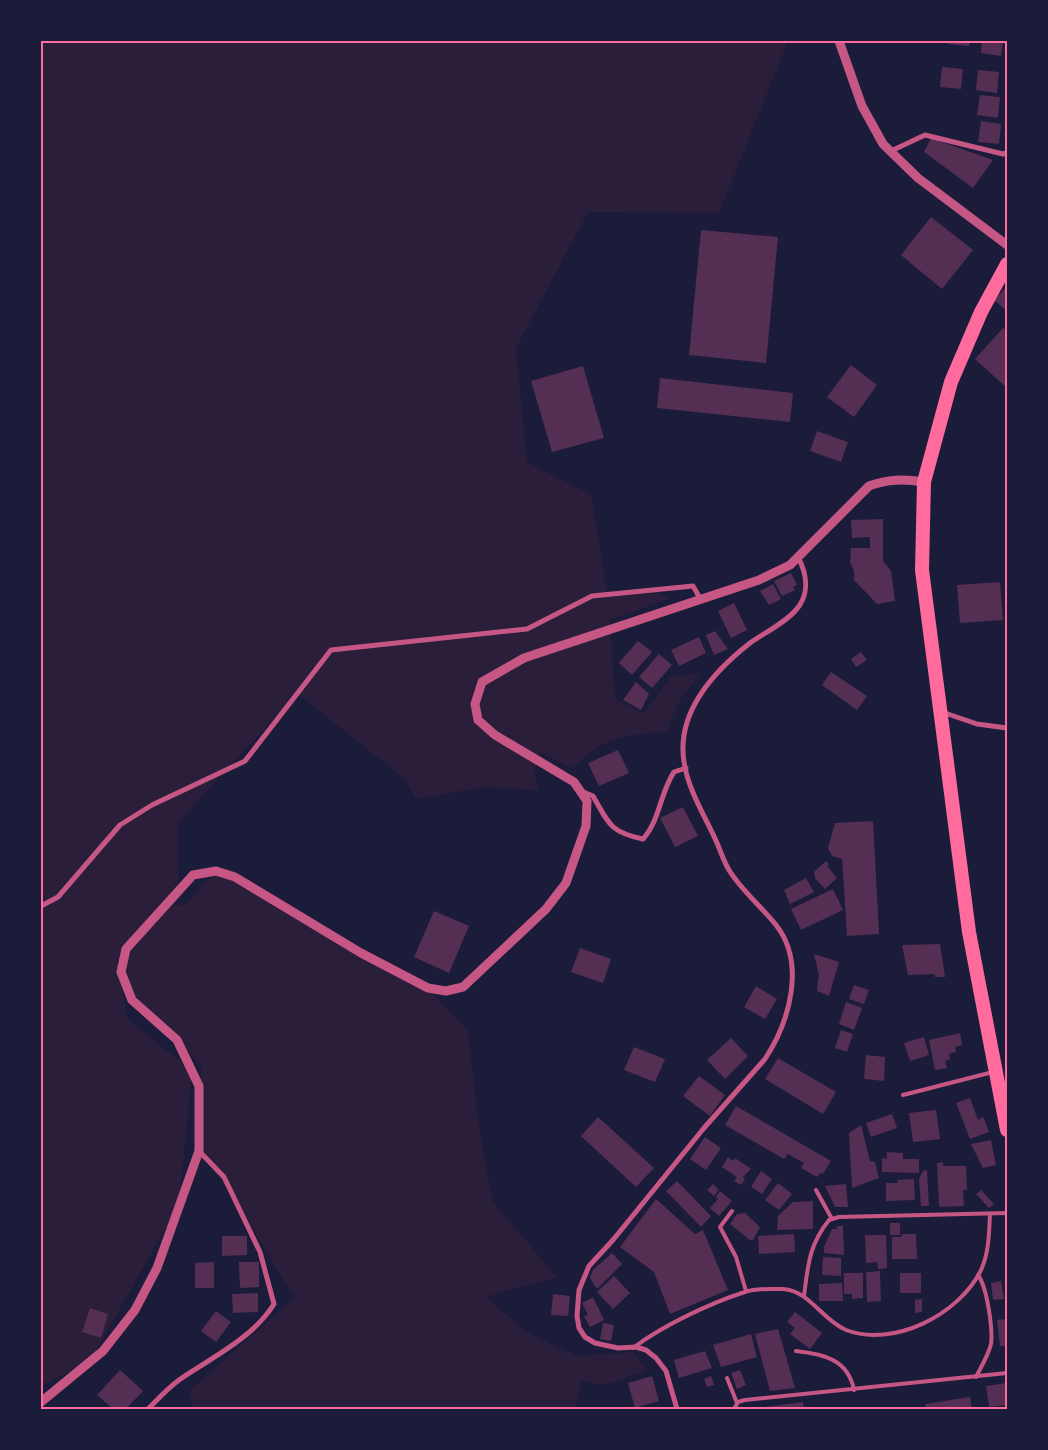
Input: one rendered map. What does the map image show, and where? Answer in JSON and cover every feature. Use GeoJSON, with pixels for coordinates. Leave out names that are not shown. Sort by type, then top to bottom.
{"type":"FeatureCollection","features":[{"type":"Feature","properties":{"kind":"highway"},"geometry":{"type":"LineString","coordinates":[[1007,264],[980,312],[951,382],[924,482],[922,570],[942,712],[969,932],[1007,1130]]}},
{"type":"Feature","properties":{"kind":"street"},"geometry":{"type":"LineString","coordinates":[[839,41],[862,106],[883,144],[918,178],[1007,245]]}},
{"type":"Feature","properties":{"kind":"street"},"geometry":{"type":"LineString","coordinates":[[891,152],[925,136],[1003,154],[1007,153]]}},
{"type":"Feature","properties":{"kind":"street"},"geometry":{"type":"LineString","coordinates":[[41,1402],[103,1351],[135,1310],[157,1268],[199,1150],[199,1086],[177,1040],[132,1000],[121,972],[126,949],[193,875],[216,871],[235,877],[361,953],[428,988],[446,991],[463,986],[546,909],[566,883],[586,826],[587,801],[574,782],[495,735],[478,720],[475,704],[482,682],[524,658],[759,580],[790,565],[869,486],[883,481],[904,479],[924,482]]}},
{"type":"Feature","properties":{"kind":"street"},"geometry":{"type":"LineString","coordinates":[[677,1409],[666,1371],[656,1358],[646,1350],[618,1348],[595,1343],[585,1336],[579,1328],[577,1301],[589,1266],[613,1240],[704,1128],[765,1059],[773,1046],[793,982],[789,945],[777,926],[728,870],[686,768],[682,738],[697,698],[718,672],[750,643],[796,610],[802,599],[806,572],[798,557]]}},
{"type":"Feature","properties":{"kind":"street"},"geometry":{"type":"LineString","coordinates":[[41,906],[58,897],[120,825],[152,805],[245,761],[331,650],[527,629],[592,596],[693,586],[701,600]]}},
{"type":"Feature","properties":{"kind":"street"},"geometry":{"type":"LineString","coordinates":[[942,712],[977,724],[1007,728]]}},
{"type":"Feature","properties":{"kind":"street"},"geometry":{"type":"LineString","coordinates":[[580,791],[593,796],[608,822],[615,830],[644,839],[652,830],[666,784],[674,772],[686,768]]}},
{"type":"Feature","properties":{"kind":"street"},"geometry":{"type":"LineString","coordinates":[[148,1409],[177,1382],[232,1345],[266,1317],[274,1304],[260,1252],[224,1177],[199,1150]]}},
{"type":"Feature","properties":{"kind":"lane"},"geometry":{"type":"LineString","coordinates":[[903,1095],[996,1071]]}},
{"type":"Feature","properties":{"kind":"lane"},"geometry":{"type":"LineString","coordinates":[[816,1190],[832,1219]]}},
{"type":"Feature","properties":{"kind":"lane"},"geometry":{"type":"LineString","coordinates":[[732,1211],[720,1227],[736,1257],[746,1291]]}},
{"type":"Feature","properties":{"kind":"lane"},"geometry":{"type":"LineString","coordinates":[[804,1296],[810,1251],[824,1226],[832,1219],[1007,1213]]}},
{"type":"Feature","properties":{"kind":"lane"},"geometry":{"type":"LineString","coordinates":[[633,1348],[655,1331],[746,1291],[786,1290],[804,1296],[830,1322],[861,1335],[883,1336],[908,1330],[939,1315],[956,1301],[978,1275],[985,1260],[990,1214]]}},
{"type":"Feature","properties":{"kind":"lane"},"geometry":{"type":"LineString","coordinates":[[976,1377],[990,1344],[991,1332],[985,1288],[978,1275]]}},
{"type":"Feature","properties":{"kind":"lane"},"geometry":{"type":"LineString","coordinates":[[796,1351],[833,1358],[842,1364],[854,1390]]}},
{"type":"Feature","properties":{"kind":"lane"},"geometry":{"type":"LineString","coordinates":[[734,1409],[737,1403],[746,1400],[1007,1373]]}},
{"type":"Feature","properties":{"kind":"lane"},"geometry":{"type":"LineString","coordinates":[[726,1378],[737,1403]]}},
{"type":"Feature","properties":{"kind":"shaded area"},"geometry":{"type":"Polygon","coordinates":[[[41,41],[788,41],[719,213],[588,212],[516,348],[527,462],[591,494],[607,593],[653,590],[671,598],[610,620],[615,699],[643,713],[671,677],[700,673],[678,703],[667,731],[615,739],[595,749],[572,768],[541,753],[534,768],[538,790],[485,787],[416,799],[405,779],[297,693],[178,823],[178,890],[161,908],[186,904],[216,871],[428,988],[468,1031],[479,1128],[493,1202],[557,1277],[486,1297],[527,1332],[577,1356],[633,1352],[648,1370],[605,1385],[581,1381],[576,1409],[193,1409],[189,1391],[294,1298],[235,1199],[199,1151],[201,1065],[132,1000],[116,956],[127,1018],[192,1071],[179,1204],[90,1362],[41,1385],[41,41]]]}},
{"type":"Feature","properties":{"kind":"building"},"geometry":{"type":"Polygon","coordinates":[[[949,41],[970,41],[969,46],[948,44],[949,41]]]}},
{"type":"Feature","properties":{"kind":"building"},"geometry":{"type":"Polygon","coordinates":[[[982,41],[1003,41],[1001,56],[981,53],[982,41]]]}},
{"type":"Feature","properties":{"kind":"building"},"geometry":{"type":"Polygon","coordinates":[[[942,67],[963,69],[961,89],[940,87],[942,67]]]}},
{"type":"Feature","properties":{"kind":"building"},"geometry":{"type":"Polygon","coordinates":[[[978,70],[999,72],[997,93],[976,90],[978,70]]]}},
{"type":"Feature","properties":{"kind":"building"},"geometry":{"type":"Polygon","coordinates":[[[980,95],[1000,97],[998,118],[977,115],[980,95]]]}},
{"type":"Feature","properties":{"kind":"building"},"geometry":{"type":"Polygon","coordinates":[[[981,121],[1001,124],[999,144],[978,142],[981,121]]]}},
{"type":"Feature","properties":{"kind":"building"},"geometry":{"type":"Polygon","coordinates":[[[931,138],[993,160],[973,188],[924,152],[931,138]]]}},
{"type":"Feature","properties":{"kind":"building"},"geometry":{"type":"Polygon","coordinates":[[[931,217],[973,250],[942,289],[901,255],[931,217]]]}},
{"type":"Feature","properties":{"kind":"building"},"geometry":{"type":"Polygon","coordinates":[[[701,230],[778,237],[766,363],[689,355],[701,230]]]}},
{"type":"Feature","properties":{"kind":"building"},"geometry":{"type":"Polygon","coordinates":[[[1007,286],[1007,311],[994,300],[1007,286]]]}},
{"type":"Feature","properties":{"kind":"building"},"geometry":{"type":"Polygon","coordinates":[[[1003,328],[1007,331],[1007,388],[975,359],[1003,328]]]}},
{"type":"Feature","properties":{"kind":"building"},"geometry":{"type":"Polygon","coordinates":[[[851,365],[877,385],[854,417],[827,397],[851,365]]]}},
{"type":"Feature","properties":{"kind":"building"},"geometry":{"type":"Polygon","coordinates":[[[583,366],[604,438],[552,452],[531,381],[583,366]]]}},
{"type":"Feature","properties":{"kind":"building"},"geometry":{"type":"Polygon","coordinates":[[[660,378],[793,393],[790,422],[657,408],[660,378]]]}},
{"type":"Feature","properties":{"kind":"building"},"geometry":{"type":"Polygon","coordinates":[[[817,431],[848,442],[841,462],[810,451],[817,431]]]}},
{"type":"Feature","properties":{"kind":"building"},"geometry":{"type":"Polygon","coordinates":[[[883,519],[883,561],[891,571],[895,601],[877,604],[854,580],[854,571],[850,562],[851,548],[870,548],[870,537],[852,538],[851,520],[883,519]]]}},
{"type":"Feature","properties":{"kind":"building"},"geometry":{"type":"Polygon","coordinates":[[[791,573],[797,585],[793,587],[795,590],[782,596],[774,581],[791,573]]]}},
{"type":"Feature","properties":{"kind":"building"},"geometry":{"type":"Polygon","coordinates":[[[1000,582],[1003,620],[960,623],[957,585],[1000,582]]]}},
{"type":"Feature","properties":{"kind":"building"},"geometry":{"type":"Polygon","coordinates":[[[773,584],[781,599],[769,605],[760,591],[773,584]]]}},
{"type":"Feature","properties":{"kind":"building"},"geometry":{"type":"Polygon","coordinates":[[[734,603],[747,630],[731,638],[718,611],[734,603]]]}},
{"type":"Feature","properties":{"kind":"building"},"geometry":{"type":"Polygon","coordinates":[[[715,631],[728,649],[714,655],[706,635],[715,631]]]}},
{"type":"Feature","properties":{"kind":"building"},"geometry":{"type":"Polygon","coordinates":[[[699,637],[706,653],[679,666],[671,650],[699,637]]]}},
{"type":"Feature","properties":{"kind":"building"},"geometry":{"type":"Polygon","coordinates":[[[638,641],[652,652],[632,675],[619,663],[638,641]]]}},
{"type":"Feature","properties":{"kind":"building"},"geometry":{"type":"Polygon","coordinates":[[[861,652],[867,660],[856,667],[851,659],[861,652]]]}},
{"type":"Feature","properties":{"kind":"building"},"geometry":{"type":"Polygon","coordinates":[[[659,654],[672,665],[652,688],[639,677],[659,654]]]}},
{"type":"Feature","properties":{"kind":"building"},"geometry":{"type":"Polygon","coordinates":[[[831,672],[867,696],[857,710],[822,685],[831,672]]]}},
{"type":"Feature","properties":{"kind":"building"},"geometry":{"type":"Polygon","coordinates":[[[636,682],[649,694],[641,710],[623,700],[636,682]]]}},
{"type":"Feature","properties":{"kind":"building"},"geometry":{"type":"Polygon","coordinates":[[[618,750],[629,773],[599,786],[588,763],[618,750]]]}},
{"type":"Feature","properties":{"kind":"building"},"geometry":{"type":"Polygon","coordinates":[[[683,807],[698,836],[675,847],[660,818],[683,807]]]}},
{"type":"Feature","properties":{"kind":"building"},"geometry":{"type":"Polygon","coordinates":[[[873,821],[879,934],[847,936],[842,859],[832,856],[828,848],[835,823],[873,821]]]}},
{"type":"Feature","properties":{"kind":"building"},"geometry":{"type":"Polygon","coordinates":[[[826,861],[829,865],[827,866],[837,878],[825,889],[815,878],[814,872],[826,861]]]}},
{"type":"Feature","properties":{"kind":"building"},"geometry":{"type":"Polygon","coordinates":[[[806,878],[814,892],[790,904],[784,890],[806,878]]]}},
{"type":"Feature","properties":{"kind":"building"},"geometry":{"type":"Polygon","coordinates":[[[833,889],[843,910],[801,930],[791,909],[833,889]]]}},
{"type":"Feature","properties":{"kind":"building"},"geometry":{"type":"Polygon","coordinates":[[[434,911],[469,926],[449,973],[414,957],[434,911]]]}},
{"type":"Feature","properties":{"kind":"building"},"geometry":{"type":"Polygon","coordinates":[[[940,944],[945,977],[935,977],[934,974],[908,975],[902,945],[940,944]]]}},
{"type":"Feature","properties":{"kind":"building"},"geometry":{"type":"Polygon","coordinates":[[[580,948],[611,959],[603,983],[571,972],[580,948]]]}},
{"type":"Feature","properties":{"kind":"building"},"geometry":{"type":"Polygon","coordinates":[[[814,954],[839,962],[829,996],[817,991],[819,975],[814,954]]]}},
{"type":"Feature","properties":{"kind":"building"},"geometry":{"type":"Polygon","coordinates":[[[854,985],[869,990],[864,1004],[849,999],[854,985]]]}},
{"type":"Feature","properties":{"kind":"building"},"geometry":{"type":"Polygon","coordinates":[[[756,986],[777,999],[765,1019],[744,1007],[756,986]]]}},
{"type":"Feature","properties":{"kind":"building"},"geometry":{"type":"Polygon","coordinates":[[[846,1002],[862,1008],[854,1030],[839,1024],[846,1002]]]}},
{"type":"Feature","properties":{"kind":"building"},"geometry":{"type":"Polygon","coordinates":[[[841,1030],[853,1034],[847,1052],[835,1048],[841,1030]]]}},
{"type":"Feature","properties":{"kind":"building"},"geometry":{"type":"Polygon","coordinates":[[[960,1033],[962,1045],[955,1047],[956,1052],[949,1054],[950,1059],[945,1061],[947,1068],[935,1070],[929,1040],[960,1033]]]}},
{"type":"Feature","properties":{"kind":"building"},"geometry":{"type":"Polygon","coordinates":[[[924,1037],[929,1055],[910,1061],[904,1043],[924,1037]]]}},
{"type":"Feature","properties":{"kind":"building"},"geometry":{"type":"Polygon","coordinates":[[[731,1038],[748,1056],[725,1079],[707,1060],[731,1038]]]}},
{"type":"Feature","properties":{"kind":"building"},"geometry":{"type":"Polygon","coordinates":[[[634,1047],[665,1059],[655,1082],[624,1070],[634,1047]]]}},
{"type":"Feature","properties":{"kind":"building"},"geometry":{"type":"Polygon","coordinates":[[[866,1055],[885,1057],[884,1081],[864,1079],[866,1055]]]}},
{"type":"Feature","properties":{"kind":"building"},"geometry":{"type":"Polygon","coordinates":[[[778,1058],[836,1092],[823,1114],[765,1079],[778,1058]]]}},
{"type":"Feature","properties":{"kind":"building"},"geometry":{"type":"Polygon","coordinates":[[[699,1076],[725,1095],[710,1116],[683,1096],[699,1076]]]}},
{"type":"Feature","properties":{"kind":"building"},"geometry":{"type":"Polygon","coordinates":[[[970,1098],[978,1120],[983,1117],[989,1132],[970,1139],[956,1103],[970,1098]]]}},
{"type":"Feature","properties":{"kind":"building"},"geometry":{"type":"Polygon","coordinates":[[[736,1106],[831,1161],[823,1174],[820,1173],[817,1177],[801,1168],[804,1163],[788,1154],[784,1159],[725,1125],[736,1106]]]}},
{"type":"Feature","properties":{"kind":"building"},"geometry":{"type":"Polygon","coordinates":[[[936,1110],[940,1139],[913,1142],[909,1113],[936,1110]]]}},
{"type":"Feature","properties":{"kind":"building"},"geometry":{"type":"Polygon","coordinates":[[[892,1114],[897,1128],[871,1137],[866,1123],[892,1114]]]}},
{"type":"Feature","properties":{"kind":"building"},"geometry":{"type":"Polygon","coordinates":[[[598,1117],[654,1168],[636,1187],[581,1136],[598,1117]]]}},
{"type":"Feature","properties":{"kind":"building"},"geometry":{"type":"Polygon","coordinates":[[[861,1125],[870,1161],[875,1162],[879,1178],[852,1188],[849,1133],[861,1125]]]}},
{"type":"Feature","properties":{"kind":"building"},"geometry":{"type":"Polygon","coordinates":[[[705,1137],[721,1148],[706,1170],[690,1159],[705,1137]]]}},
{"type":"Feature","properties":{"kind":"building"},"geometry":{"type":"Polygon","coordinates":[[[991,1140],[996,1165],[983,1168],[971,1144],[991,1140]]]}},
{"type":"Feature","properties":{"kind":"building"},"geometry":{"type":"Polygon","coordinates":[[[887,1152],[903,1153],[903,1159],[919,1159],[919,1173],[882,1172],[882,1158],[887,1159],[887,1152]]]}},
{"type":"Feature","properties":{"kind":"building"},"geometry":{"type":"Polygon","coordinates":[[[728,1157],[733,1161],[735,1158],[751,1169],[743,1177],[745,1179],[741,1185],[734,1181],[737,1177],[722,1167],[728,1157]]]}},
{"type":"Feature","properties":{"kind":"building"},"geometry":{"type":"Polygon","coordinates":[[[943,1162],[943,1166],[966,1166],[967,1190],[963,1190],[964,1206],[939,1207],[937,1163],[943,1162]]]}},
{"type":"Feature","properties":{"kind":"building"},"geometry":{"type":"Polygon","coordinates":[[[927,1170],[929,1206],[921,1206],[919,1179],[923,1171],[927,1170]]]}},
{"type":"Feature","properties":{"kind":"building"},"geometry":{"type":"Polygon","coordinates":[[[761,1171],[772,1179],[762,1194],[751,1187],[761,1171]]]}},
{"type":"Feature","properties":{"kind":"building"},"geometry":{"type":"Polygon","coordinates":[[[914,1179],[915,1200],[886,1201],[886,1183],[898,1183],[897,1180],[914,1179]]]}},
{"type":"Feature","properties":{"kind":"building"},"geometry":{"type":"Polygon","coordinates":[[[677,1181],[711,1216],[701,1227],[666,1191],[677,1181]]]}},
{"type":"Feature","properties":{"kind":"building"},"geometry":{"type":"Polygon","coordinates":[[[778,1183],[792,1194],[779,1210],[765,1200],[778,1183]]]}},
{"type":"Feature","properties":{"kind":"building"},"geometry":{"type":"Polygon","coordinates":[[[713,1184],[719,1190],[714,1196],[707,1190],[713,1184]]]}},
{"type":"Feature","properties":{"kind":"building"},"geometry":{"type":"Polygon","coordinates":[[[846,1184],[848,1207],[835,1207],[825,1186],[846,1184]]]}},
{"type":"Feature","properties":{"kind":"building"},"geometry":{"type":"Polygon","coordinates":[[[981,1190],[994,1204],[989,1208],[976,1194],[981,1190]]]}},
{"type":"Feature","properties":{"kind":"building"},"geometry":{"type":"Polygon","coordinates":[[[720,1191],[732,1201],[719,1216],[710,1208],[718,1199],[716,1197],[720,1191]]]}},
{"type":"Feature","properties":{"kind":"building"},"geometry":{"type":"Polygon","coordinates":[[[656,1199],[695,1234],[703,1230],[728,1290],[670,1314],[654,1272],[620,1247],[656,1199]]]}},
{"type":"Feature","properties":{"kind":"building"},"geometry":{"type":"Polygon","coordinates":[[[813,1201],[813,1229],[777,1230],[778,1216],[793,1202],[813,1201]]]}},
{"type":"Feature","properties":{"kind":"building"},"geometry":{"type":"Polygon","coordinates":[[[745,1213],[760,1227],[753,1240],[750,1240],[730,1224],[737,1214],[745,1213]]]}},
{"type":"Feature","properties":{"kind":"building"},"geometry":{"type":"Polygon","coordinates":[[[890,1223],[900,1223],[900,1235],[890,1235],[890,1223]]]}},
{"type":"Feature","properties":{"kind":"building"},"geometry":{"type":"Polygon","coordinates":[[[837,1226],[843,1226],[844,1255],[824,1253],[824,1247],[832,1229],[837,1229],[837,1226]]]}},
{"type":"Feature","properties":{"kind":"building"},"geometry":{"type":"Polygon","coordinates":[[[794,1234],[795,1252],[759,1254],[758,1236],[794,1234]]]}},
{"type":"Feature","properties":{"kind":"building"},"geometry":{"type":"Polygon","coordinates":[[[902,1234],[916,1234],[917,1259],[892,1259],[892,1237],[902,1237],[902,1234]]]}},
{"type":"Feature","properties":{"kind":"building"},"geometry":{"type":"Polygon","coordinates":[[[865,1235],[886,1235],[887,1268],[878,1269],[877,1262],[866,1263],[865,1235]]]}},
{"type":"Feature","properties":{"kind":"building"},"geometry":{"type":"Polygon","coordinates":[[[222,1236],[247,1236],[247,1255],[222,1256],[222,1236]]]}},
{"type":"Feature","properties":{"kind":"building"},"geometry":{"type":"Polygon","coordinates":[[[612,1253],[622,1264],[597,1289],[590,1278],[593,1270],[612,1253]]]}},
{"type":"Feature","properties":{"kind":"building"},"geometry":{"type":"Polygon","coordinates":[[[823,1257],[841,1258],[841,1276],[822,1275],[823,1257]]]}},
{"type":"Feature","properties":{"kind":"building"},"geometry":{"type":"Polygon","coordinates":[[[214,1262],[214,1288],[195,1288],[195,1263],[214,1262]]]}},
{"type":"Feature","properties":{"kind":"building"},"geometry":{"type":"Polygon","coordinates":[[[239,1262],[259,1262],[259,1287],[240,1288],[239,1262]]]}},
{"type":"Feature","properties":{"kind":"building"},"geometry":{"type":"Polygon","coordinates":[[[880,1271],[881,1301],[867,1302],[866,1272],[880,1271]]]}},
{"type":"Feature","properties":{"kind":"building"},"geometry":{"type":"Polygon","coordinates":[[[844,1273],[863,1273],[863,1298],[852,1299],[852,1294],[844,1294],[844,1273]]]}},
{"type":"Feature","properties":{"kind":"building"},"geometry":{"type":"Polygon","coordinates":[[[900,1273],[921,1273],[921,1293],[900,1293],[900,1273]]]}},
{"type":"Feature","properties":{"kind":"building"},"geometry":{"type":"Polygon","coordinates":[[[614,1276],[630,1293],[613,1309],[597,1292],[614,1276]]]}},
{"type":"Feature","properties":{"kind":"building"},"geometry":{"type":"Polygon","coordinates":[[[1001,1281],[1004,1299],[993,1300],[991,1283],[1001,1281]]]}},
{"type":"Feature","properties":{"kind":"building"},"geometry":{"type":"Polygon","coordinates":[[[842,1283],[843,1301],[819,1301],[819,1284],[842,1283]]]}},
{"type":"Feature","properties":{"kind":"building"},"geometry":{"type":"Polygon","coordinates":[[[258,1293],[258,1312],[233,1313],[232,1294],[258,1293]]]}},
{"type":"Feature","properties":{"kind":"building"},"geometry":{"type":"Polygon","coordinates":[[[553,1294],[570,1296],[568,1316],[551,1315],[553,1294]]]}},
{"type":"Feature","properties":{"kind":"building"},"geometry":{"type":"Polygon","coordinates":[[[593,1297],[604,1320],[590,1327],[584,1316],[588,1315],[582,1303],[593,1297]]]}},
{"type":"Feature","properties":{"kind":"building"},"geometry":{"type":"Polygon","coordinates":[[[922,1299],[922,1312],[915,1313],[915,1300],[922,1299]]]}},
{"type":"Feature","properties":{"kind":"building"},"geometry":{"type":"Polygon","coordinates":[[[90,1308],[108,1314],[101,1338],[82,1332],[90,1308]]]}},
{"type":"Feature","properties":{"kind":"building"},"geometry":{"type":"Polygon","coordinates":[[[216,1311],[231,1322],[216,1342],[201,1331],[216,1311]]]}},
{"type":"Feature","properties":{"kind":"building"},"geometry":{"type":"Polygon","coordinates":[[[795,1312],[822,1333],[810,1349],[790,1334],[795,1328],[787,1322],[795,1312]]]}},
{"type":"Feature","properties":{"kind":"building"},"geometry":{"type":"Polygon","coordinates":[[[1007,1319],[1007,1346],[1000,1346],[997,1320],[1007,1319]]]}},
{"type":"Feature","properties":{"kind":"building"},"geometry":{"type":"Polygon","coordinates":[[[603,1323],[614,1325],[611,1341],[600,1339],[603,1323]]]}},
{"type":"Feature","properties":{"kind":"building"},"geometry":{"type":"Polygon","coordinates":[[[778,1329],[795,1388],[770,1391],[755,1334],[778,1329]]]}},
{"type":"Feature","properties":{"kind":"building"},"geometry":{"type":"Polygon","coordinates":[[[751,1334],[757,1357],[721,1367],[713,1345],[751,1334]]]}},
{"type":"Feature","properties":{"kind":"building"},"geometry":{"type":"Polygon","coordinates":[[[705,1351],[712,1368],[679,1378],[674,1360],[705,1351]]]}},
{"type":"Feature","properties":{"kind":"building"},"geometry":{"type":"Polygon","coordinates":[[[120,1370],[143,1391],[126,1409],[113,1409],[97,1395],[120,1370]]]}},
{"type":"Feature","properties":{"kind":"building"},"geometry":{"type":"Polygon","coordinates":[[[740,1370],[746,1385],[737,1389],[731,1373],[740,1370]]]}},
{"type":"Feature","properties":{"kind":"building"},"geometry":{"type":"Polygon","coordinates":[[[652,1376],[659,1401],[635,1408],[628,1383],[652,1376]]]}},
{"type":"Feature","properties":{"kind":"building"},"geometry":{"type":"Polygon","coordinates":[[[711,1376],[714,1385],[707,1387],[704,1379],[711,1376]]]}},
{"type":"Feature","properties":{"kind":"building"},"geometry":{"type":"Polygon","coordinates":[[[1007,1383],[1007,1405],[989,1407],[986,1386],[1007,1383]]]}},
{"type":"Feature","properties":{"kind":"building"},"geometry":{"type":"Polygon","coordinates":[[[970,1397],[972,1409],[926,1409],[925,1404],[970,1397]]]}},
{"type":"Feature","properties":{"kind":"building"},"geometry":{"type":"Polygon","coordinates":[[[803,1402],[804,1409],[759,1409],[759,1408],[803,1402]]]}}]}
